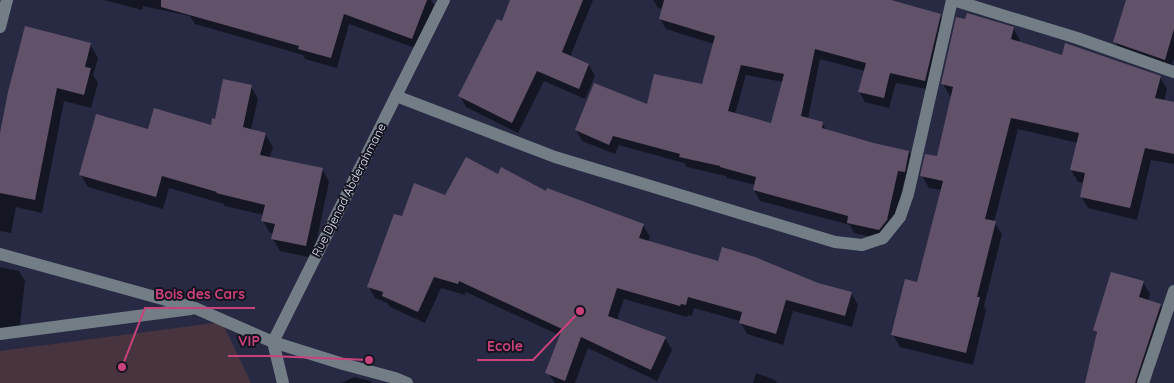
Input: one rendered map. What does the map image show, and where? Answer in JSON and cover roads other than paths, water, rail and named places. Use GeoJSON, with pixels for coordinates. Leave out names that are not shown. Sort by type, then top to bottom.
{"type":"FeatureCollection","features":[{"type":"Feature","properties":{"kind":"street"},"geometry":{"type":"LineString","coordinates":[[0,27],[7,0]]}},
{"type":"Feature","properties":{"kind":"street","name":"Rue Djenad Abderahmane"},"geometry":{"type":"LineString","coordinates":[[273,342],[444,0]]}},
{"type":"Feature","properties":{"kind":"street"},"geometry":{"type":"LineString","coordinates":[[396,96],[555,157],[835,242],[862,246],[883,238],[900,217],[908,194],[952,0],[1078,38],[1174,72]]}},
{"type":"Feature","properties":{"kind":"street"},"geometry":{"type":"LineString","coordinates":[[0,254],[195,308],[273,342],[407,383]]}},
{"type":"Feature","properties":{"kind":"street"},"geometry":{"type":"LineString","coordinates":[[1143,383],[1174,291]]}},
{"type":"Feature","properties":{"kind":"street"},"geometry":{"type":"LineString","coordinates":[[0,334],[195,308]]}},
{"type":"Feature","properties":{"kind":"street"},"geometry":{"type":"LineString","coordinates":[[273,342],[283,383]]}},
{"type":"Feature","properties":{"kind":"place","name":"Ecole"},"geometry":{"type":"Point","coordinates":[580,311]}},
{"type":"Feature","properties":{"kind":"place","name":"VIP"},"geometry":{"type":"Point","coordinates":[369,360]}},
{"type":"Feature","properties":{"kind":"place","name":"Bois des Cars"},"geometry":{"type":"Point","coordinates":[122,367]}}]}
